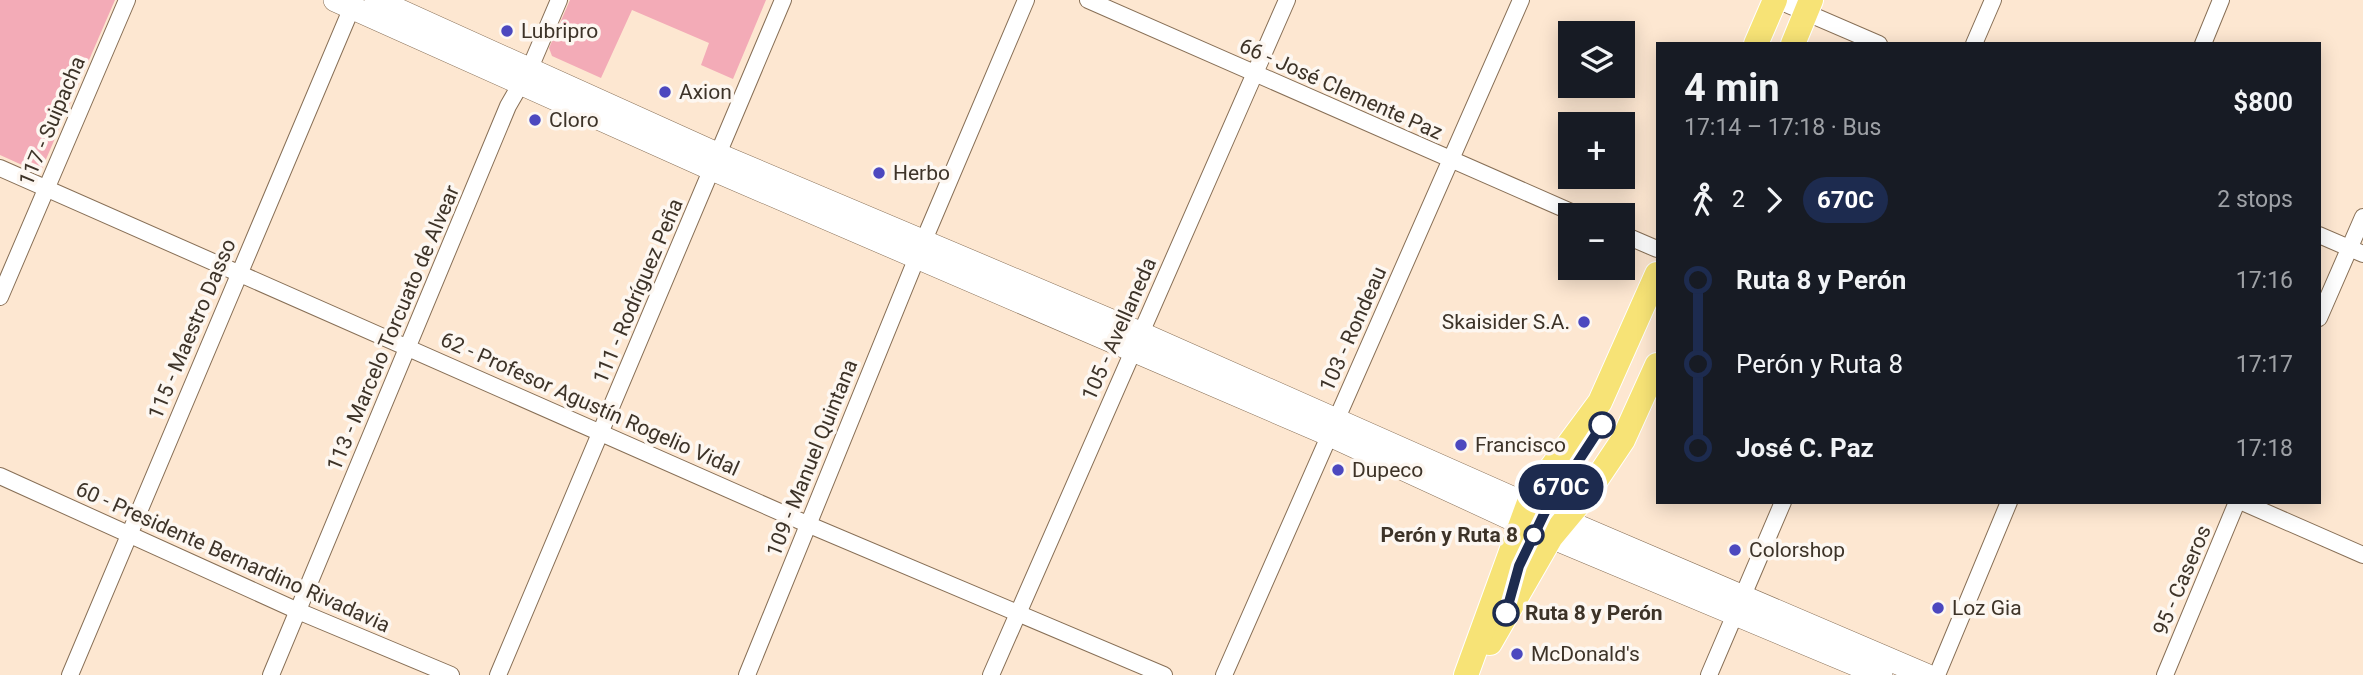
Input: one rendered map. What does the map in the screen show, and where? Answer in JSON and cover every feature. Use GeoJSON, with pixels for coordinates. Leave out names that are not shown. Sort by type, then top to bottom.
{"type":"FeatureCollection","features":[{"type":"Feature","properties":{"kind":"main road"},"geometry":{"type":"LineString","coordinates":[[376,0],[525,76]]}},
{"type":"Feature","properties":{"kind":"main road"},"geometry":{"type":"LineString","coordinates":[[1757,42],[1776,0]]}},
{"type":"Feature","properties":{"kind":"main road"},"geometry":{"type":"LineString","coordinates":[[347,2],[525,76],[716,162],[1136,341],[1559,529],[1739,604],[1926,675]]}},
{"type":"Feature","properties":{"kind":"main road"},"geometry":{"type":"LineString","coordinates":[[1794,42],[1808,6]]}},
{"type":"Feature","properties":{"kind":"main road"},"geometry":{"type":"LineString","coordinates":[[1466,675],[1525,514],[1546,474],[1600,402],[1656,276]]}},
{"type":"Feature","properties":{"kind":"main road"},"geometry":{"type":"LineString","coordinates":[[1473,675],[1559,529],[1623,440],[1656,367]]}},
{"type":"Feature","properties":{"kind":"main road"},"geometry":{"type":"LineString","coordinates":[[1739,604],[1881,675]]}},
{"type":"Feature","properties":{"kind":"street","name":"117 - Suipacha"},"geometry":{"type":"LineString","coordinates":[[0,297],[127,0]]}},
{"type":"Feature","properties":{"kind":"street","name":"113 - Marcelo Torcuato de Alvear"},"geometry":{"type":"LineString","coordinates":[[271,675],[509,106],[559,0]]}},
{"type":"Feature","properties":{"kind":"street","name":"111 - Rodríguez Peña"},"geometry":{"type":"LineString","coordinates":[[498,675],[783,0]]}},
{"type":"Feature","properties":{"kind":"street","name":"109 - Manuel Quintana"},"geometry":{"type":"LineString","coordinates":[[747,675],[920,249],[1026,0]]}},
{"type":"Feature","properties":{"kind":"street","name":"66 - José Clemente Paz"},"geometry":{"type":"LineString","coordinates":[[1088,0],[1558,207]]}},
{"type":"Feature","properties":{"kind":"street","name":"105 - Avellaneda"},"geometry":{"type":"LineString","coordinates":[[991,675],[1287,0]]}},
{"type":"Feature","properties":{"kind":"street","name":"103 - Rondeau"},"geometry":{"type":"LineString","coordinates":[[1224,675],[1521,0]]}},
{"type":"Feature","properties":{"kind":"street"},"geometry":{"type":"LineString","coordinates":[[1776,0],[1808,6],[1875,42]]}},
{"type":"Feature","properties":{"kind":"street"},"geometry":{"type":"LineString","coordinates":[[1975,42],[1993,0]]}},
{"type":"Feature","properties":{"kind":"street"},"geometry":{"type":"LineString","coordinates":[[2204,42],[2221,0]]}},
{"type":"Feature","properties":{"kind":"street","name":"115 - Maestro Dasso"},"geometry":{"type":"LineString","coordinates":[[70,675],[127,534],[239,274],[347,2]]}},
{"type":"Feature","properties":{"kind":"street","name":"62 - Profesor Agustín Rogelio Vidal"},"geometry":{"type":"LineString","coordinates":[[0,168],[601,430],[807,524],[1164,675]]}},
{"type":"Feature","properties":{"kind":"street"},"geometry":{"type":"LineString","coordinates":[[2321,314],[2356,251],[2363,217]]}},
{"type":"Feature","properties":{"kind":"street"},"geometry":{"type":"LineString","coordinates":[[2321,236],[2356,251]]}},
{"type":"Feature","properties":{"kind":"street"},"geometry":{"type":"LineString","coordinates":[[1635,240],[1656,249]]}},
{"type":"Feature","properties":{"kind":"street","name":"60 - Presidente Bernardino Rivadavia"},"geometry":{"type":"LineString","coordinates":[[0,476],[298,611],[451,675]]}},
{"type":"Feature","properties":{"kind":"street"},"geometry":{"type":"LineString","coordinates":[[1709,675],[1782,504]]}},
{"type":"Feature","properties":{"kind":"street"},"geometry":{"type":"LineString","coordinates":[[1937,675],[2008,504]]}},
{"type":"Feature","properties":{"kind":"street","name":"95 - Caseros"},"geometry":{"type":"LineString","coordinates":[[2165,675],[2239,504]]}},
{"type":"Feature","properties":{"kind":"street"},"geometry":{"type":"LineString","coordinates":[[2245,504],[2363,555]]}},
{"type":"Feature","properties":{"kind":"shaded area"},"geometry":{"type":"Polygon","coordinates":[[[0,0],[115,0],[40,173],[0,155],[0,0]]]}},
{"type":"Feature","properties":{"kind":"shaded area"},"geometry":{"type":"Polygon","coordinates":[[[570,0],[766,0],[733,79],[701,65],[709,43],[632,10],[601,78],[552,56],[549,48],[570,0]]]}},
{"type":"Feature","properties":{"kind":"bus line","name":"670C"},"geometry":{"type":"LineString","coordinates":[[1506,613],[1510,607],[1519,566],[1545,512],[1602,425]]}},
{"type":"Feature","properties":{"kind":"place","name":"Lubripro"},"geometry":{"type":"Point","coordinates":[507,31]}},
{"type":"Feature","properties":{"kind":"place","name":"Axion"},"geometry":{"type":"Point","coordinates":[665,92]}},
{"type":"Feature","properties":{"kind":"place","name":"Cloro"},"geometry":{"type":"Point","coordinates":[535,120]}},
{"type":"Feature","properties":{"kind":"place","name":"Herbo"},"geometry":{"type":"Point","coordinates":[879,173]}},
{"type":"Feature","properties":{"kind":"place","name":"Skaisider S.A."},"geometry":{"type":"Point","coordinates":[1584,322]}},
{"type":"Feature","properties":{"kind":"place","name":"Francisco"},"geometry":{"type":"Point","coordinates":[1461,445]}},
{"type":"Feature","properties":{"kind":"place","name":"Dupeco"},"geometry":{"type":"Point","coordinates":[1338,470]}},
{"type":"Feature","properties":{"kind":"place","name":"Perón y Ruta 8"},"geometry":{"type":"Point","coordinates":[1534,535]}},
{"type":"Feature","properties":{"kind":"place","name":"Colorshop"},"geometry":{"type":"Point","coordinates":[1735,550]}},
{"type":"Feature","properties":{"kind":"place","name":"Loz Gia"},"geometry":{"type":"Point","coordinates":[1938,608]}},
{"type":"Feature","properties":{"kind":"place","name":"Ruta 8 y Perón"},"geometry":{"type":"Point","coordinates":[1506,613]}},
{"type":"Feature","properties":{"kind":"place","name":"McDonald's"},"geometry":{"type":"Point","coordinates":[1517,654]}}]}
